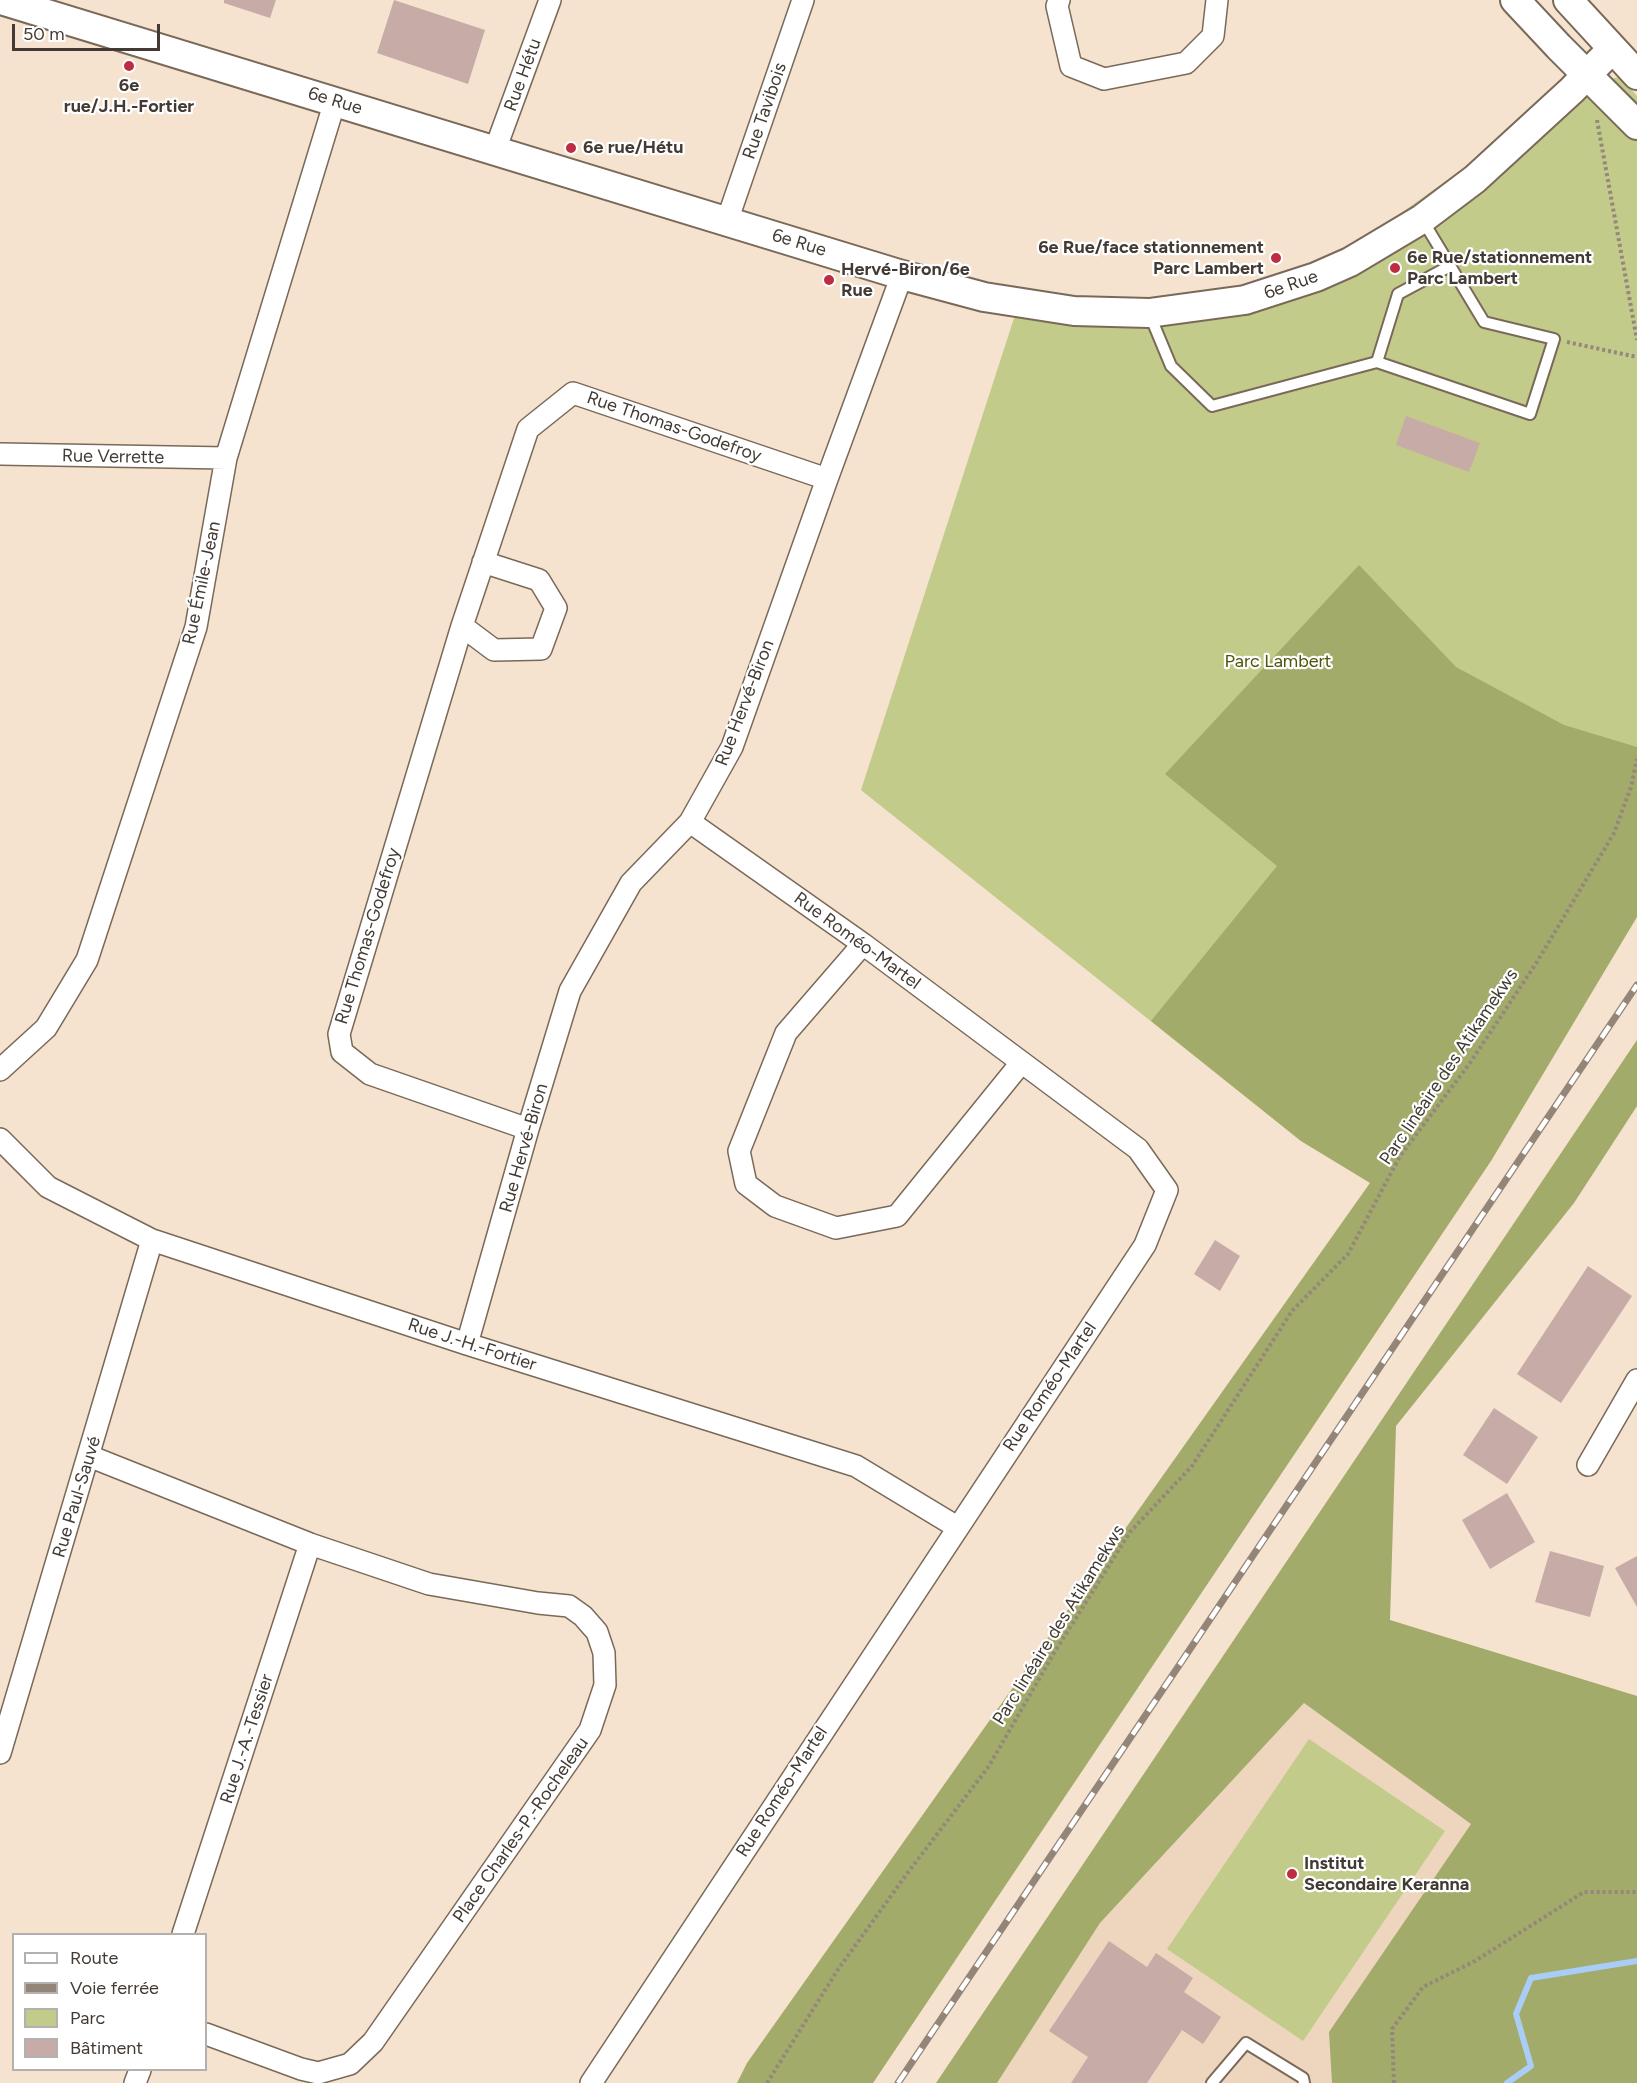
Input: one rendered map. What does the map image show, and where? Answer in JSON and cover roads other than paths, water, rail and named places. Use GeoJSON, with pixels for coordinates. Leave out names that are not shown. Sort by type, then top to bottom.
{"type":"FeatureCollection","features":[{"type":"Feature","properties":{"kind":"street","name":"6e Rue"},"geometry":{"type":"LineString","coordinates":[[1,0],[902,275],[984,297],[1074,311],[1149,313],[1245,300],[1316,277],[1350,262],[1422,219],[1475,179],[1572,90],[1611,49]]}},
{"type":"Feature","properties":{"kind":"street","name":"Rue Hétu"},"geometry":{"type":"LineString","coordinates":[[495,150],[550,0]]}},
{"type":"Feature","properties":{"kind":"street","name":"Rue Tavibois"},"geometry":{"type":"LineString","coordinates":[[727,221],[803,0]]}},
{"type":"Feature","properties":{"kind":"street"},"geometry":{"type":"LineString","coordinates":[[1059,0],[1057,6],[1071,66],[1104,79],[1186,63],[1212,36],[1217,0]]}},
{"type":"Feature","properties":{"kind":"street"},"geometry":{"type":"LineString","coordinates":[[1515,0],[1637,125]]}},
{"type":"Feature","properties":{"kind":"street"},"geometry":{"type":"LineString","coordinates":[[1568,0],[1637,75]]}},
{"type":"Feature","properties":{"kind":"street","name":"Rue Émile-Jean"},"geometry":{"type":"LineString","coordinates":[[0,1070],[46,1028],[87,960],[196,627],[226,458],[334,101]]}},
{"type":"Feature","properties":{"kind":"street","name":"Rue Hervé-Biron"},"geometry":{"type":"LineString","coordinates":[[467,1344],[570,991],[631,883],[690,822],[732,747],[902,275]]}},
{"type":"Feature","properties":{"kind":"street","name":"Rue Thomas-Godefroy"},"geometry":{"type":"LineString","coordinates":[[528,1129],[370,1074],[342,1052],[339,1034],[462,626],[528,429],[573,393],[827,479]]}},
{"type":"Feature","properties":{"kind":"street","name":"Rue Verrette"},"geometry":{"type":"LineString","coordinates":[[0,454],[226,458]]}},
{"type":"Feature","properties":{"kind":"street"},"geometry":{"type":"LineString","coordinates":[[462,626],[495,650],[541,649],[556,608],[539,580],[483,562]]}},
{"type":"Feature","properties":{"kind":"street","name":"Rue Roméo-Martel"},"geometry":{"type":"LineString","coordinates":[[591,2083],[1145,1245],[1167,1190],[1138,1149],[863,944],[690,822]]}},
{"type":"Feature","properties":{"kind":"street"},"geometry":{"type":"LineString","coordinates":[[863,944],[786,1034],[739,1151],[746,1184],[775,1206],[836,1228],[897,1216],[1021,1063]]}},
{"type":"Feature","properties":{"kind":"street","name":"Rue J.-H.-Fortier"},"geometry":{"type":"LineString","coordinates":[[0,1139],[48,1187],[152,1240],[467,1344],[856,1466],[957,1527]]}},
{"type":"Feature","properties":{"kind":"street","name":"Rue Paul-Sauvé"},"geometry":{"type":"LineString","coordinates":[[0,1754],[152,1240]]}},
{"type":"Feature","properties":{"kind":"street"},"geometry":{"type":"LineString","coordinates":[[1588,1465],[1637,1380]]}},
{"type":"Feature","properties":{"kind":"street","name":"Place Charles-P.-Rocheleau"},"geometry":{"type":"LineString","coordinates":[[89,1456],[310,1544],[429,1584],[538,1603],[569,1606],[597,1632],[604,1653],[605,1684],[590,1730],[373,2042],[362,2054],[350,2064],[318,2073],[301,2069],[207,2034]]}},
{"type":"Feature","properties":{"kind":"street","name":"Rue J.-A.-Tessier"},"geometry":{"type":"LineString","coordinates":[[184,1933],[310,1544]]}},
{"type":"Feature","properties":{"kind":"lane"},"geometry":{"type":"LineString","coordinates":[[1149,313],[1171,366],[1212,406],[1377,362],[1530,414],[1554,339],[1484,322],[1422,219]]}},
{"type":"Feature","properties":{"kind":"lane"},"geometry":{"type":"LineString","coordinates":[[1377,362],[1398,294],[1450,266]]}},
{"type":"Feature","properties":{"kind":"lane"},"geometry":{"type":"LineString","coordinates":[[1212,2083],[1246,2043],[1303,2078],[1304,2083]]}},
{"type":"Feature","properties":{"kind":"waterway"},"geometry":{"type":"LineString","coordinates":[[1507,2083],[1531,2066],[1516,2014],[1531,1978],[1637,1961]]}},
{"type":"Feature","properties":{"kind":"railway"},"geometry":{"type":"LineString","coordinates":[[898,2083],[1637,985]]}},
{"type":"Feature","properties":{"kind":"place","name":"6e rue/J.H.-Fortier"},"geometry":{"type":"Point","coordinates":[129,66]}},
{"type":"Feature","properties":{"kind":"place","name":"6e rue/Hétu"},"geometry":{"type":"Point","coordinates":[571,148]}},
{"type":"Feature","properties":{"kind":"place","name":"6e Rue/face stationnement Parc Lambert"},"geometry":{"type":"Point","coordinates":[1276,258]}},
{"type":"Feature","properties":{"kind":"place","name":"6e Rue/stationnement Parc Lambert"},"geometry":{"type":"Point","coordinates":[1395,268]}},
{"type":"Feature","properties":{"kind":"place","name":"Hervé-Biron/6e Rue"},"geometry":{"type":"Point","coordinates":[829,280]}},
{"type":"Feature","properties":{"kind":"place","name":"Institut Secondaire Keranna"},"geometry":{"type":"Point","coordinates":[1292,1874]}},
{"type":"Feature","properties":{"kind":"park label","name":"Parc Lambert"},"geometry":{"type":"Point","coordinates":[1278,662]}}]}
